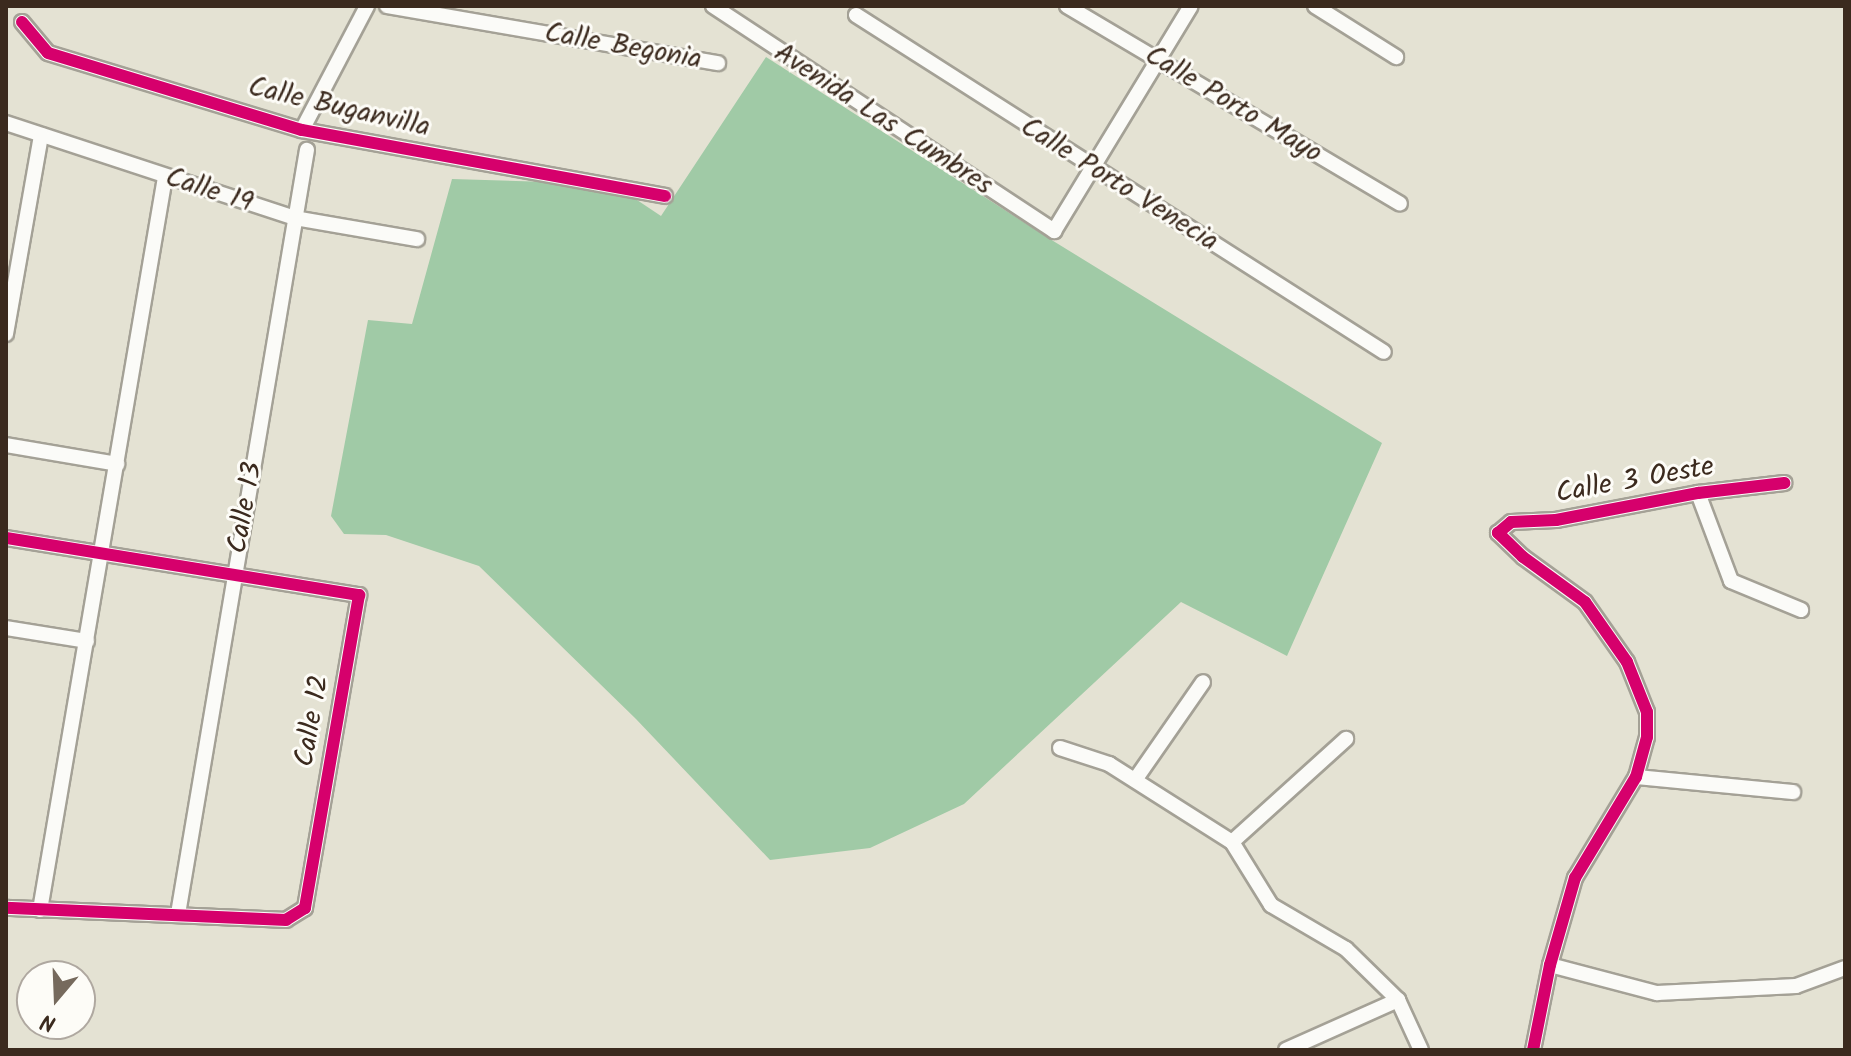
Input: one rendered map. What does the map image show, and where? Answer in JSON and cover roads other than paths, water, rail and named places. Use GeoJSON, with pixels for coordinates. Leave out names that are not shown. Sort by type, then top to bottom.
{"type":"FeatureCollection","features":[{"type":"Feature","properties":{"kind":"street"},"geometry":{"type":"LineString","coordinates":[[302,130],[367,6]]}},
{"type":"Feature","properties":{"kind":"street","name":"Calle Begonia"},"geometry":{"type":"LineString","coordinates":[[387,6],[718,63]]}},
{"type":"Feature","properties":{"kind":"street","name":"Avenida Las Cumbres"},"geometry":{"type":"LineString","coordinates":[[713,6],[1054,231],[1092,168]]}},
{"type":"Feature","properties":{"kind":"street","name":"Calle Porto Mayo"},"geometry":{"type":"LineString","coordinates":[[1067,6],[1400,204]]}},
{"type":"Feature","properties":{"kind":"street"},"geometry":{"type":"LineString","coordinates":[[1092,168],[1191,6]]}},
{"type":"Feature","properties":{"kind":"street"},"geometry":{"type":"LineString","coordinates":[[1315,6],[1396,57]]}},
{"type":"Feature","properties":{"kind":"street","name":"Calle Porto Venecia"},"geometry":{"type":"LineString","coordinates":[[856,15],[1384,352]]}},
{"type":"Feature","properties":{"kind":"street","name":"Calle Buganvilla"},"geometry":{"type":"LineString","coordinates":[[22,22],[48,53],[302,130],[665,196]]}},
{"type":"Feature","properties":{"kind":"street","name":"Calle 19"},"geometry":{"type":"LineString","coordinates":[[6,123],[295,218],[417,239]]}},
{"type":"Feature","properties":{"kind":"street"},"geometry":{"type":"LineString","coordinates":[[6,334],[41,135]]}},
{"type":"Feature","properties":{"kind":"street","name":"Calle 13"},"geometry":{"type":"LineString","coordinates":[[178,914],[307,150]]}},
{"type":"Feature","properties":{"kind":"street"},"geometry":{"type":"LineString","coordinates":[[40,910],[165,177]]}},
{"type":"Feature","properties":{"kind":"street"},"geometry":{"type":"LineString","coordinates":[[6,445],[117,464]]}},
{"type":"Feature","properties":{"kind":"street","name":"Calle 3 Oeste"},"geometry":{"type":"LineString","coordinates":[[1636,777],[1647,737],[1647,712],[1627,662],[1585,602],[1523,557],[1498,533],[1511,522],[1556,520],[1698,493],[1784,483]]}},
{"type":"Feature","properties":{"kind":"street"},"geometry":{"type":"LineString","coordinates":[[1698,493],[1731,581],[1801,610]]}},
{"type":"Feature","properties":{"kind":"street","name":"Calle 12"},"geometry":{"type":"LineString","coordinates":[[6,538],[359,595],[305,908],[286,920],[6,908]]}},
{"type":"Feature","properties":{"kind":"street"},"geometry":{"type":"LineString","coordinates":[[6,628],[87,641]]}},
{"type":"Feature","properties":{"kind":"street"},"geometry":{"type":"LineString","coordinates":[[1135,780],[1203,682]]}},
{"type":"Feature","properties":{"kind":"street"},"geometry":{"type":"LineString","coordinates":[[1232,842],[1346,739]]}},
{"type":"Feature","properties":{"kind":"street"},"geometry":{"type":"LineString","coordinates":[[1060,748],[1109,764],[1232,842],[1271,905],[1346,949],[1398,1000],[1421,1050]]}},
{"type":"Feature","properties":{"kind":"street"},"geometry":{"type":"LineString","coordinates":[[1533,1050],[1550,965],[1575,878],[1636,777],[1793,792]]}},
{"type":"Feature","properties":{"kind":"street"},"geometry":{"type":"LineString","coordinates":[[1550,965],[1657,993],[1796,986],[1845,968]]}},
{"type":"Feature","properties":{"kind":"street"},"geometry":{"type":"LineString","coordinates":[[1286,1050],[1398,1000]]}}]}
